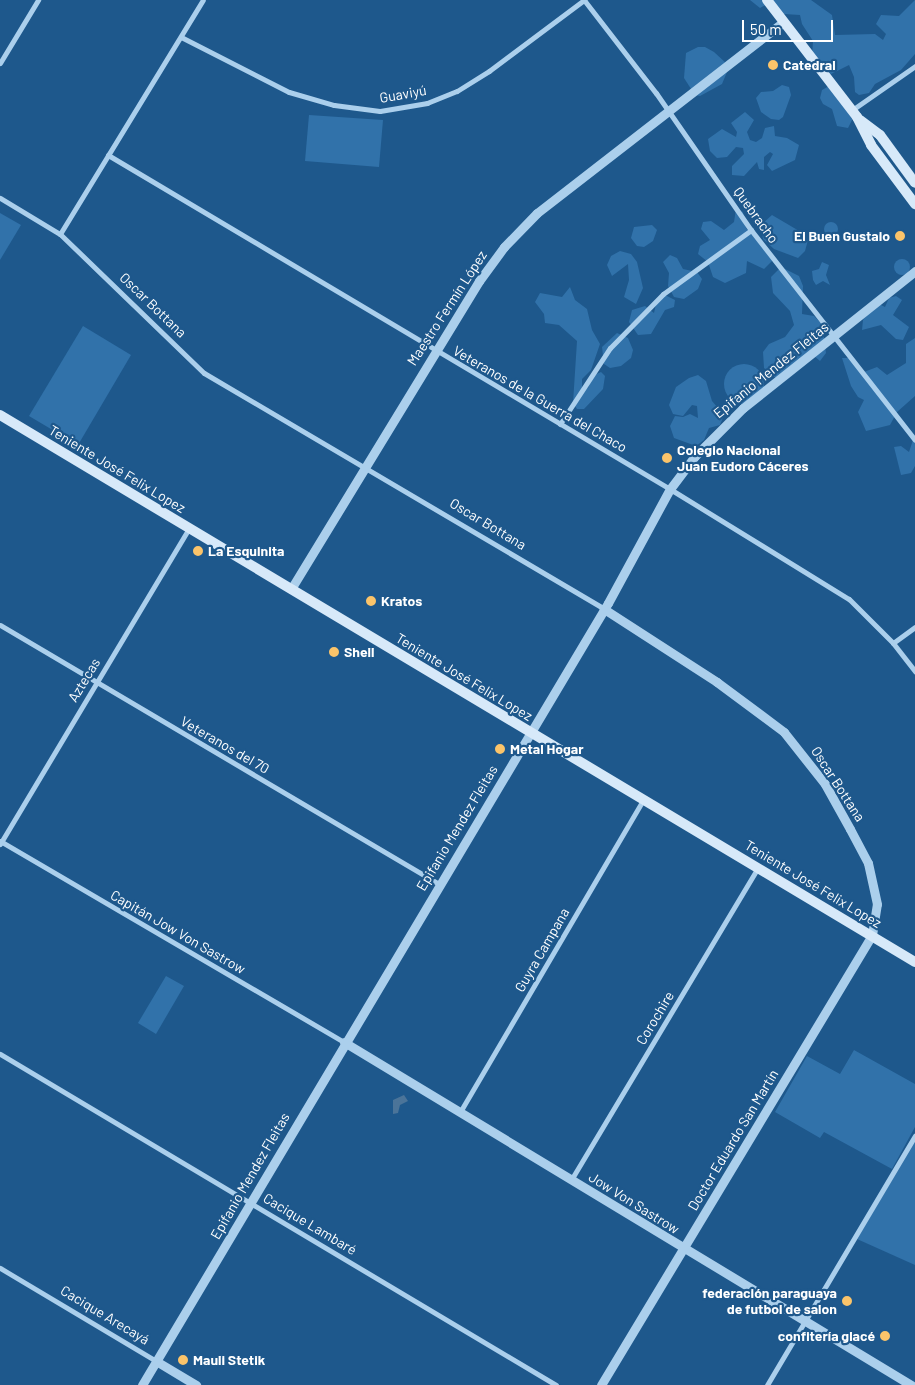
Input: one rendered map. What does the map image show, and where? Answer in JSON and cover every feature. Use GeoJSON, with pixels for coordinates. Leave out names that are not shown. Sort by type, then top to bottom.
{"type":"FeatureCollection","features":[{"type":"Feature","properties":{"kind":"main road"},"geometry":{"type":"LineString","coordinates":[[767,0],[854,114],[871,145],[915,204]]}},
{"type":"Feature","properties":{"kind":"main road"},"geometry":{"type":"LineString","coordinates":[[854,114],[880,136],[915,183]]}},
{"type":"Feature","properties":{"kind":"main road","name":"Teniente José Felix Lopez"},"geometry":{"type":"LineString","coordinates":[[0,415],[915,962]]}},
{"type":"Feature","properties":{"kind":"street"},"geometry":{"type":"LineString","coordinates":[[0,63],[38,0]]}},
{"type":"Feature","properties":{"kind":"street"},"geometry":{"type":"LineString","coordinates":[[60,234],[203,0]]}},
{"type":"Feature","properties":{"kind":"street","name":"Guaviyú"},"geometry":{"type":"LineString","coordinates":[[180,36],[289,92],[334,106],[380,111],[428,103],[457,90],[489,71],[584,0]]}},
{"type":"Feature","properties":{"kind":"street","name":"Quebracho"},"geometry":{"type":"LineString","coordinates":[[584,0],[669,112],[752,230],[915,440]]}},
{"type":"Feature","properties":{"kind":"street","name":"Maestro Fermín López"},"geometry":{"type":"LineString","coordinates":[[290,589],[436,351],[504,247],[537,213],[783,22]]}},
{"type":"Feature","properties":{"kind":"street"},"geometry":{"type":"LineString","coordinates":[[854,114],[915,66]]}},
{"type":"Feature","properties":{"kind":"street","name":"Veteranos de la Guerra del Chaco"},"geometry":{"type":"LineString","coordinates":[[108,155],[670,489],[848,599],[893,643],[915,671]]}},
{"type":"Feature","properties":{"kind":"street","name":"Oscar Bottana"},"geometry":{"type":"LineString","coordinates":[[0,198],[60,234],[204,373],[604,609],[752,706],[784,732],[804,755],[824,784],[868,863],[877,904],[872,935]]}},
{"type":"Feature","properties":{"kind":"street"},"geometry":{"type":"LineString","coordinates":[[560,424],[617,341],[664,294],[752,230]]}},
{"type":"Feature","properties":{"kind":"street","name":"Epifanio Mendez Fleitas"},"geometry":{"type":"LineString","coordinates":[[142,1385],[438,884],[604,609],[670,489],[695,456],[737,413],[915,271]]}},
{"type":"Feature","properties":{"kind":"street","name":"Aztecas"},"geometry":{"type":"LineString","coordinates":[[0,842],[189,528]]}},
{"type":"Feature","properties":{"kind":"street","name":"Veteranos del 70"},"geometry":{"type":"LineString","coordinates":[[0,625],[438,884]]}},
{"type":"Feature","properties":{"kind":"street"},"geometry":{"type":"LineString","coordinates":[[893,643],[915,627]]}},
{"type":"Feature","properties":{"kind":"street","name":"Guyra Campana"},"geometry":{"type":"LineString","coordinates":[[460,1112],[644,799]]}},
{"type":"Feature","properties":{"kind":"street","name":"Capitán Jow Von Sastrow"},"geometry":{"type":"LineString","coordinates":[[0,842],[344,1042]]}},
{"type":"Feature","properties":{"kind":"street","name":"Corochire"},"geometry":{"type":"LineString","coordinates":[[571,1180],[758,867]]}},
{"type":"Feature","properties":{"kind":"street","name":"Doctor Eduardo San Martín"},"geometry":{"type":"LineString","coordinates":[[601,1385],[872,935]]}},
{"type":"Feature","properties":{"kind":"street","name":"Jow Von Sastrow"},"geometry":{"type":"LineString","coordinates":[[344,1042],[683,1249],[911,1385]]}},
{"type":"Feature","properties":{"kind":"street","name":"Cacique Lambaré"},"geometry":{"type":"LineString","coordinates":[[0,1054],[556,1385]]}},
{"type":"Feature","properties":{"kind":"street"},"geometry":{"type":"LineString","coordinates":[[767,1385],[915,1136]]}},
{"type":"Feature","properties":{"kind":"street","name":"Cacique Arecayá"},"geometry":{"type":"LineString","coordinates":[[0,1268],[196,1385]]}},
{"type":"Feature","properties":{"kind":"shaded area"},"geometry":{"type":"Polygon","coordinates":[[[750,0],[811,0],[832,15],[835,35],[875,34],[883,40],[886,34],[876,24],[881,15],[899,16],[915,0],[915,54],[901,70],[875,84],[869,93],[859,95],[855,92],[854,77],[849,65],[831,74],[812,56],[813,41],[802,24],[800,15],[784,14],[771,2],[760,8],[750,0]]]}},
{"type":"Feature","properties":{"kind":"shaded area"},"geometry":{"type":"Polygon","coordinates":[[[698,47],[705,47],[714,52],[727,64],[727,72],[722,84],[700,96],[695,95],[684,78],[686,53],[698,47]]]}},
{"type":"Feature","properties":{"kind":"shaded area"},"geometry":{"type":"Polygon","coordinates":[[[782,85],[789,87],[791,95],[783,117],[779,120],[771,119],[761,112],[756,98],[761,92],[773,91],[782,85]]]}},
{"type":"Feature","properties":{"kind":"shaded area"},"geometry":{"type":"Polygon","coordinates":[[[831,85],[854,116],[848,128],[837,126],[832,109],[823,104],[820,98],[822,90],[831,85]]]}},
{"type":"Feature","properties":{"kind":"shaded area"},"geometry":{"type":"Polygon","coordinates":[[[745,112],[754,120],[747,132],[750,140],[756,142],[762,138],[765,128],[774,126],[775,136],[787,138],[799,145],[795,160],[772,171],[767,165],[773,154],[770,152],[764,157],[764,170],[759,169],[757,162],[744,176],[732,175],[732,166],[744,154],[743,148],[736,147],[727,157],[717,158],[710,151],[708,139],[722,129],[736,137],[737,132],[731,123],[745,112]]]}},
{"type":"Feature","properties":{"kind":"shaded area"},"geometry":{"type":"Polygon","coordinates":[[[309,115],[383,120],[379,167],[305,161],[309,115]]]}},
{"type":"Feature","properties":{"kind":"shaded area"},"geometry":{"type":"Polygon","coordinates":[[[736,209],[743,212],[746,228],[773,260],[764,269],[747,261],[746,273],[725,283],[713,277],[708,262],[698,254],[700,246],[710,240],[701,229],[703,222],[711,221],[724,230],[734,222],[736,209]]]}},
{"type":"Feature","properties":{"kind":"shaded area"},"geometry":{"type":"Polygon","coordinates":[[[0,213],[21,225],[0,260],[0,213]]]}},
{"type":"Feature","properties":{"kind":"shaded area"},"geometry":{"type":"Polygon","coordinates":[[[772,215],[806,235],[808,240],[805,251],[798,258],[774,249],[763,239],[761,225],[772,215]]]}},
{"type":"Feature","properties":{"kind":"shaded area"},"geometry":{"type":"Polygon","coordinates":[[[828,222],[834,222],[838,229],[834,236],[828,236],[824,232],[824,226],[828,222]]]}},
{"type":"Feature","properties":{"kind":"shaded area"},"geometry":{"type":"Polygon","coordinates":[[[652,225],[657,230],[653,241],[644,247],[637,246],[631,238],[634,227],[652,225]]]}},
{"type":"Feature","properties":{"kind":"shaded area"},"geometry":{"type":"Polygon","coordinates":[[[620,251],[631,254],[637,262],[643,288],[636,304],[624,297],[629,280],[628,264],[612,276],[607,265],[611,256],[620,251]]]}},
{"type":"Feature","properties":{"kind":"shaded area"},"geometry":{"type":"Polygon","coordinates":[[[670,255],[677,258],[683,269],[697,272],[702,279],[698,289],[684,299],[674,297],[668,286],[669,273],[663,262],[670,255]]]}},
{"type":"Feature","properties":{"kind":"shaded area"},"geometry":{"type":"Polygon","coordinates":[[[899,259],[905,259],[910,264],[908,273],[899,275],[894,270],[894,264],[899,259]]]}},
{"type":"Feature","properties":{"kind":"shaded area"},"geometry":{"type":"Polygon","coordinates":[[[822,262],[829,265],[826,275],[830,285],[823,281],[816,285],[813,280],[812,271],[819,269],[822,262]]]}},
{"type":"Feature","properties":{"kind":"shaded area"},"geometry":{"type":"Polygon","coordinates":[[[781,267],[799,276],[803,286],[802,314],[814,316],[822,324],[826,353],[820,361],[813,355],[776,378],[764,368],[763,352],[769,344],[785,337],[794,325],[790,311],[773,293],[771,277],[781,267]]]}},
{"type":"Feature","properties":{"kind":"shaded area"},"geometry":{"type":"Polygon","coordinates":[[[570,287],[575,300],[587,309],[592,330],[600,344],[591,370],[582,379],[582,387],[588,388],[592,376],[601,372],[605,376],[603,389],[584,409],[577,409],[573,403],[577,341],[559,325],[545,323],[544,314],[535,302],[540,293],[562,297],[570,287]]]}},
{"type":"Feature","properties":{"kind":"shaded area"},"geometry":{"type":"Polygon","coordinates":[[[663,294],[675,300],[674,307],[665,310],[651,334],[638,335],[629,322],[632,310],[645,306],[654,313],[656,304],[663,294]]]}},
{"type":"Feature","properties":{"kind":"shaded area"},"geometry":{"type":"Polygon","coordinates":[[[896,296],[902,300],[893,315],[909,327],[903,340],[896,339],[881,325],[862,330],[863,320],[870,311],[879,304],[885,307],[889,298],[896,296]]]}},
{"type":"Feature","properties":{"kind":"shaded area"},"geometry":{"type":"Polygon","coordinates":[[[83,326],[131,355],[78,445],[29,416],[83,326]]]}},
{"type":"Feature","properties":{"kind":"shaded area"},"geometry":{"type":"Polygon","coordinates":[[[617,333],[628,338],[633,350],[631,358],[621,366],[610,368],[604,364],[602,347],[617,333]]]}},
{"type":"Feature","properties":{"kind":"shaded area"},"geometry":{"type":"Polygon","coordinates":[[[915,338],[915,396],[897,412],[890,425],[866,431],[858,412],[864,400],[858,397],[851,386],[842,358],[848,358],[864,372],[877,367],[887,375],[906,363],[906,344],[915,338]]]}},
{"type":"Feature","properties":{"kind":"shaded area"},"geometry":{"type":"Polygon","coordinates":[[[748,364],[755,367],[761,373],[764,384],[763,392],[755,401],[748,404],[740,404],[733,401],[725,392],[724,380],[727,373],[736,365],[748,364]]]}},
{"type":"Feature","properties":{"kind":"shaded area"},"geometry":{"type":"Polygon","coordinates":[[[698,375],[706,381],[712,401],[724,415],[720,425],[709,428],[704,440],[696,446],[674,438],[670,426],[675,416],[683,417],[690,414],[698,418],[697,406],[692,405],[683,416],[673,414],[669,405],[676,387],[689,378],[698,375]]]}},
{"type":"Feature","properties":{"kind":"shaded area"},"geometry":{"type":"Polygon","coordinates":[[[915,434],[915,466],[911,473],[901,475],[894,447],[901,446],[909,452],[915,434]]]}},
{"type":"Feature","properties":{"kind":"shaded area"},"geometry":{"type":"Polygon","coordinates":[[[166,976],[184,986],[156,1034],[138,1023],[166,976]]]}},
{"type":"Feature","properties":{"kind":"shaded area"},"geometry":{"type":"Polygon","coordinates":[[[854,1050],[915,1084],[915,1127],[892,1169],[824,1132],[820,1138],[775,1112],[807,1056],[840,1074],[854,1050]]]}},
{"type":"Feature","properties":{"kind":"shaded area"},"geometry":{"type":"Polygon","coordinates":[[[404,1095],[408,1101],[400,1105],[398,1113],[393,1114],[393,1100],[404,1095]]]}},
{"type":"Feature","properties":{"kind":"shaded area"},"geometry":{"type":"Polygon","coordinates":[[[915,1142],[915,1265],[857,1239],[915,1142]]]}},
{"type":"Feature","properties":{"kind":"place","name":"Catedral"},"geometry":{"type":"Point","coordinates":[773,65]}},
{"type":"Feature","properties":{"kind":"place","name":"El Buen Gustaio"},"geometry":{"type":"Point","coordinates":[900,236]}},
{"type":"Feature","properties":{"kind":"place","name":"Colegio Nacional Juan Eudoro Cáceres"},"geometry":{"type":"Point","coordinates":[667,458]}},
{"type":"Feature","properties":{"kind":"place","name":"La Esquinita"},"geometry":{"type":"Point","coordinates":[198,551]}},
{"type":"Feature","properties":{"kind":"place","name":"Kratos"},"geometry":{"type":"Point","coordinates":[371,601]}},
{"type":"Feature","properties":{"kind":"place","name":"Shell"},"geometry":{"type":"Point","coordinates":[334,652]}},
{"type":"Feature","properties":{"kind":"place","name":"Metal Hogar"},"geometry":{"type":"Point","coordinates":[500,749]}},
{"type":"Feature","properties":{"kind":"place","name":"federación paraguaya de futbol de salon"},"geometry":{"type":"Point","coordinates":[847,1301]}},
{"type":"Feature","properties":{"kind":"place","name":"confitería glacé"},"geometry":{"type":"Point","coordinates":[885,1336]}},
{"type":"Feature","properties":{"kind":"place","name":"Mauli Stetik"},"geometry":{"type":"Point","coordinates":[183,1360]}}]}
